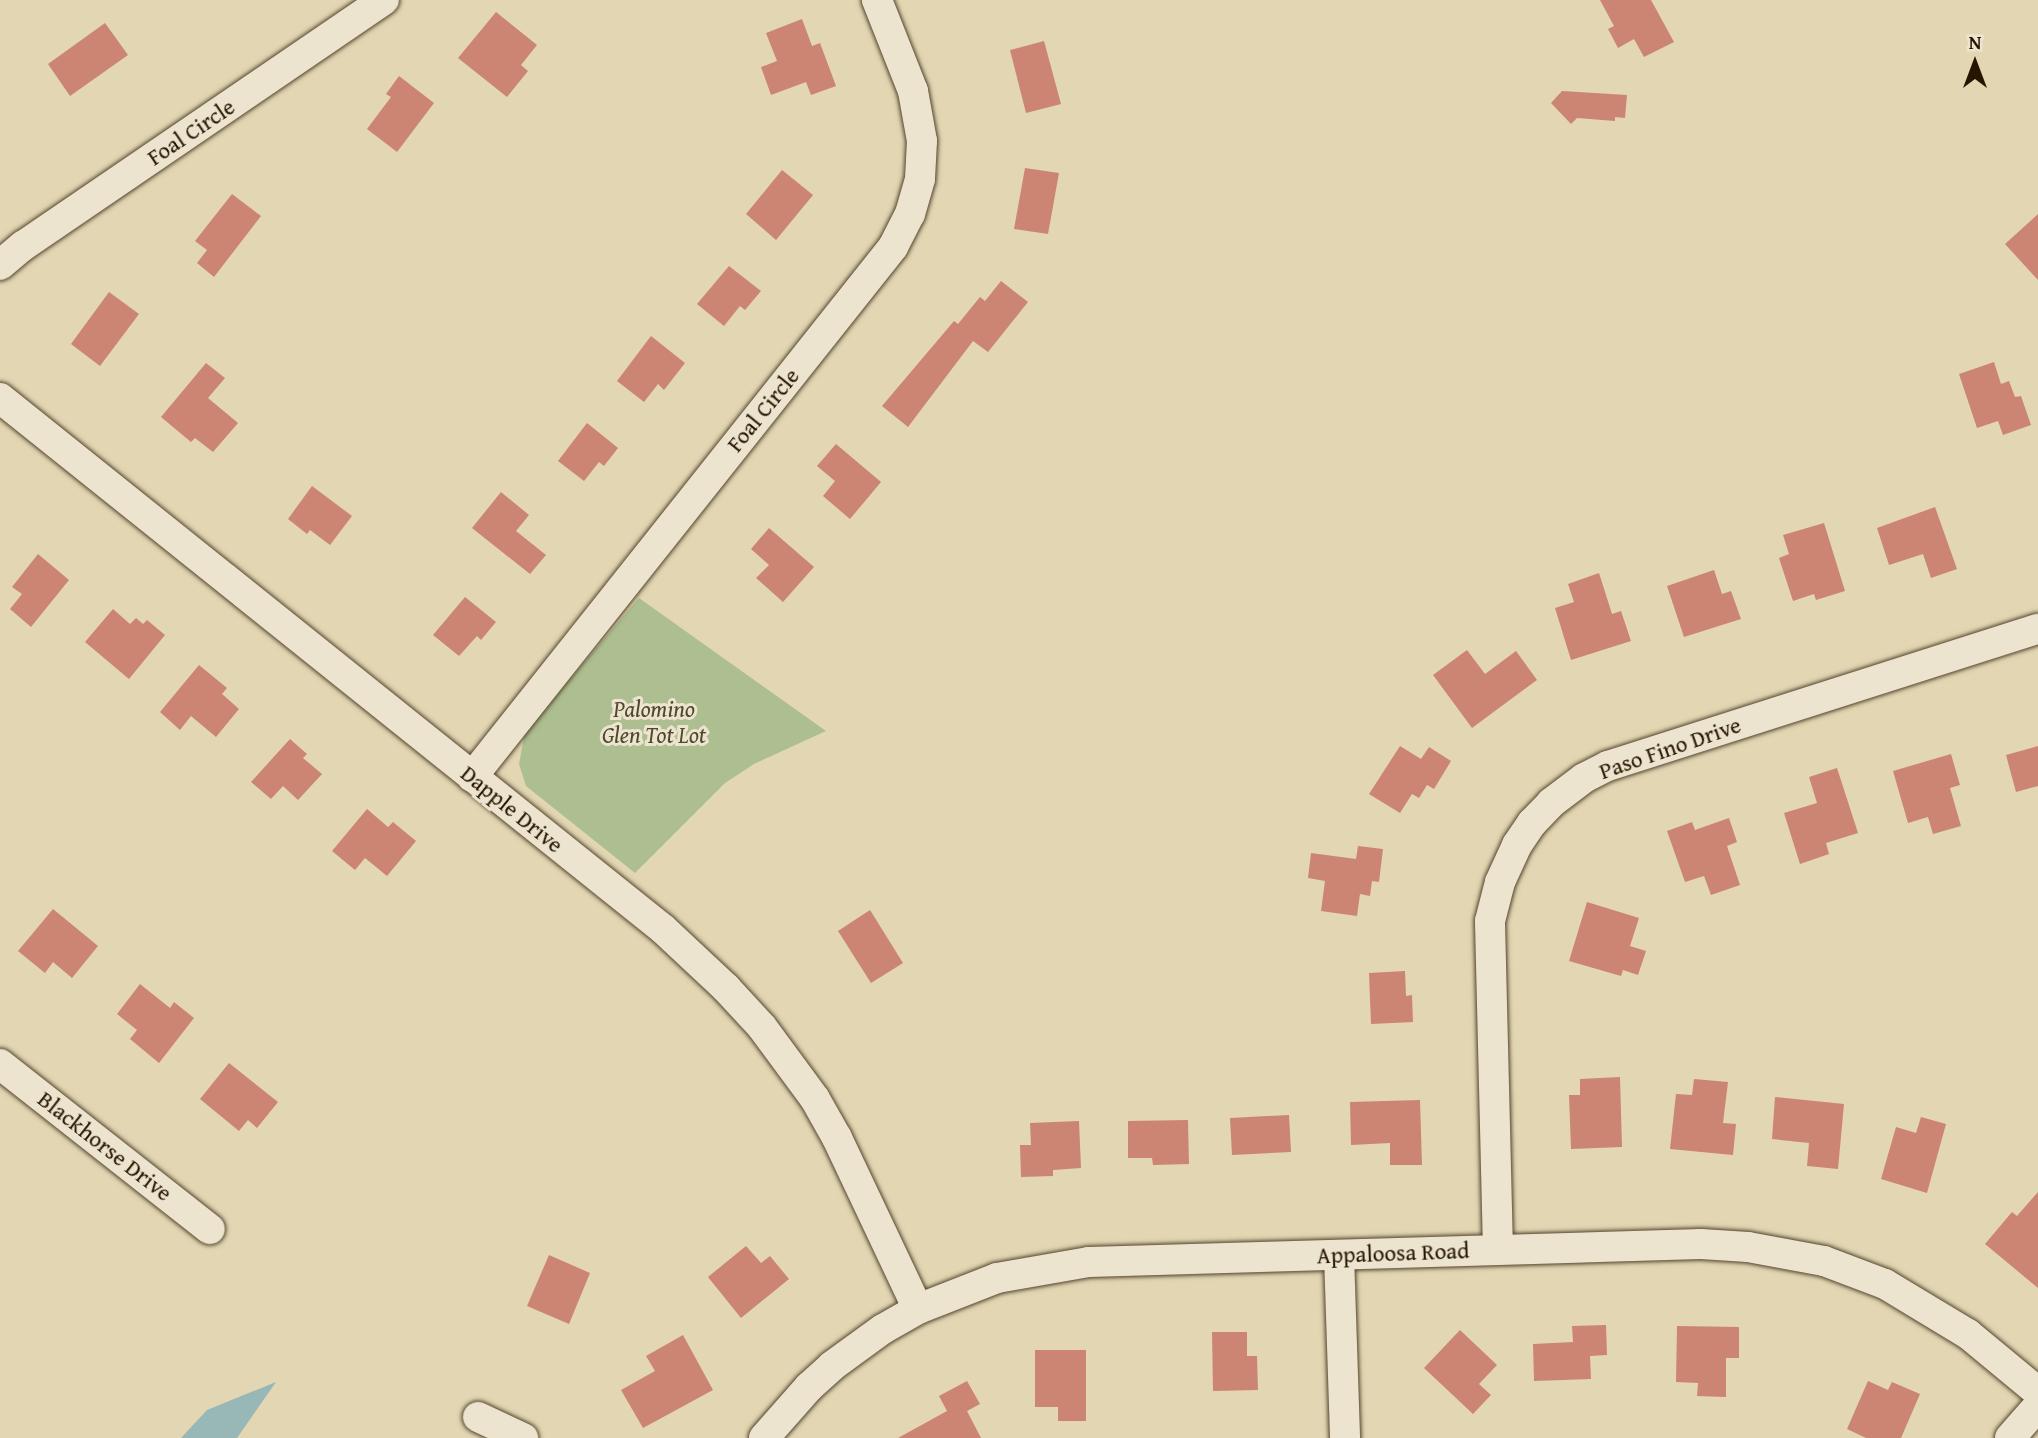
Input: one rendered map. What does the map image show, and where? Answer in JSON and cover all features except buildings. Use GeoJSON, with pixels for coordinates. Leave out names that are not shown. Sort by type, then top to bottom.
{"type":"FeatureCollection","features":[{"type":"Feature","properties":{"kind":"street","name":"Foal Circle"},"geometry":{"type":"LineString","coordinates":[[0,265],[23,246],[384,0]]}},
{"type":"Feature","properties":{"kind":"street","name":"Foal Circle"},"geometry":{"type":"LineString","coordinates":[[472,777],[893,247],[910,214],[920,178],[922,141],[913,92],[877,0]]}},
{"type":"Feature","properties":{"kind":"street","name":"Dapple Drive"},"geometry":{"type":"LineString","coordinates":[[0,398],[671,936],[726,988],[790,1062],[837,1138],[918,1309]]}},
{"type":"Feature","properties":{"kind":"street","name":"Paso Fino Drive"},"geometry":{"type":"LineString","coordinates":[[1498,1250],[1490,921],[1500,882],[1517,845],[1532,823],[1551,803],[1584,778],[1608,766],[2038,629]]}},
{"type":"Feature","properties":{"kind":"street","name":"Blackhorse Drive"},"geometry":{"type":"LineString","coordinates":[[0,1063],[210,1229]]}},
{"type":"Feature","properties":{"kind":"street","name":"Appaloosa Road"},"geometry":{"type":"LineString","coordinates":[[764,1438],[808,1387],[832,1366],[883,1329],[918,1309],[997,1278],[1089,1262],[1700,1244],[1748,1247],[1824,1261],[1885,1284],[1941,1315],[2038,1392]]}},
{"type":"Feature","properties":{"kind":"street"},"geometry":{"type":"LineString","coordinates":[[1339,1255],[1345,1438]]}},
{"type":"Feature","properties":{"kind":"street"},"geometry":{"type":"LineString","coordinates":[[2010,1438],[2038,1406]]}},
{"type":"Feature","properties":{"kind":"street"},"geometry":{"type":"LineString","coordinates":[[478,1417],[523,1438]]}},
{"type":"Feature","properties":{"kind":"green space","name":"Palomino Glen Tot Lot"},"geometry":{"type":"Polygon","coordinates":[[[639,598],[826,731],[754,764],[725,783],[635,873],[526,786],[519,764],[525,732],[639,598]]]}},
{"type":"Feature","properties":{"kind":"water"},"geometry":{"type":"Polygon","coordinates":[[[276,1382],[237,1438],[181,1438],[207,1410],[276,1382]]]}}]}
